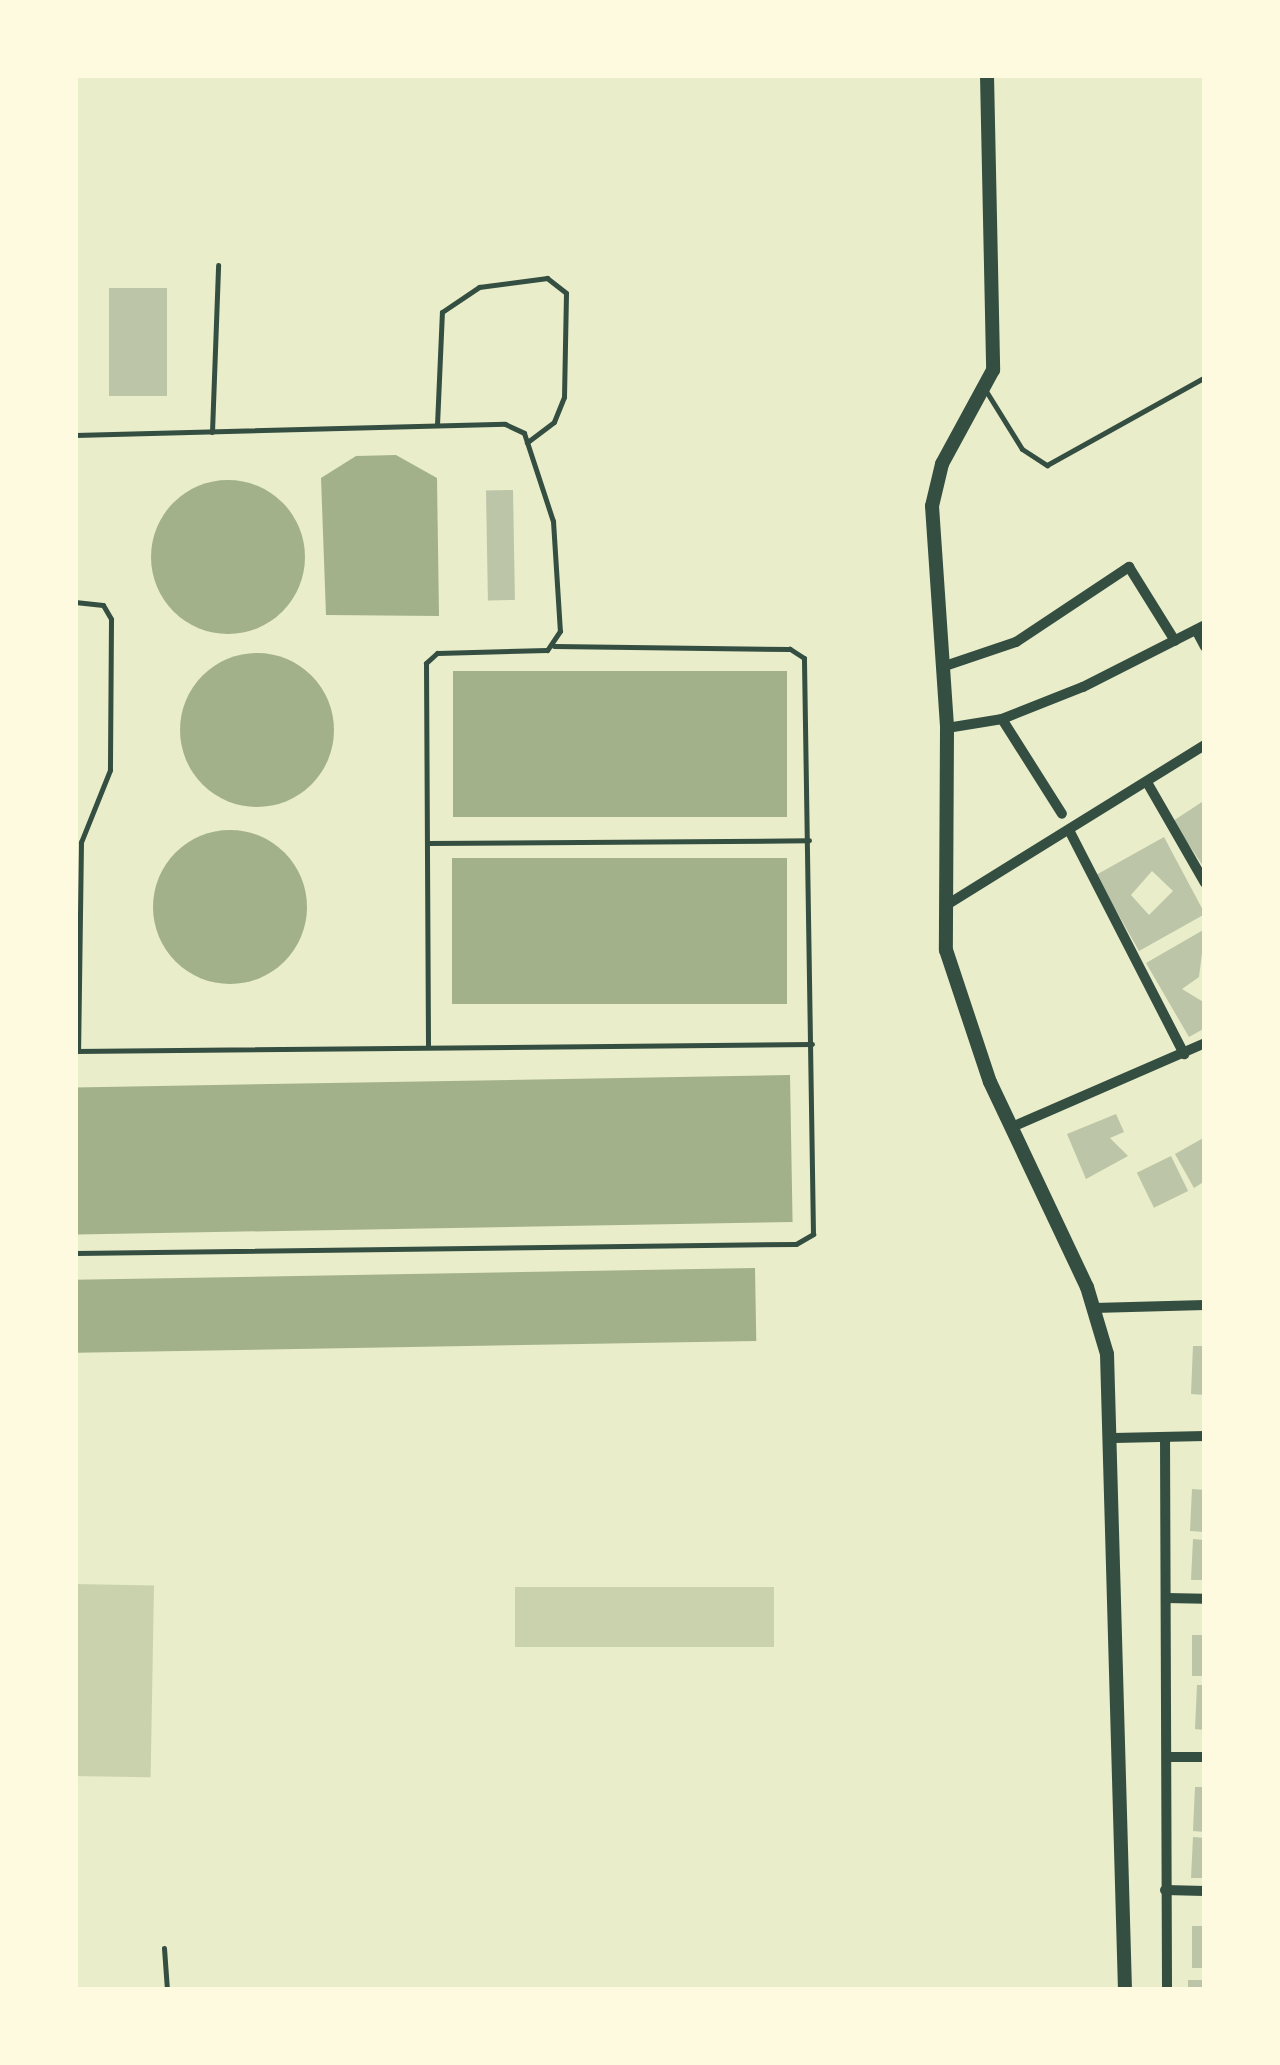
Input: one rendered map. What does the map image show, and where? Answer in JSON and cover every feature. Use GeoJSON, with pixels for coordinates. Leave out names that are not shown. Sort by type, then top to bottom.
{"type":"FeatureCollection","features":[{"type":"Feature","properties":{"kind":"street"},"geometry":{"type":"LineString","coordinates":[[988,75],[995,338],[986,392],[933,494],[946,728],[946,950],[1012,1128],[1094,1308],[1114,1438],[1126,1990]]}},
{"type":"Feature","properties":{"kind":"street"},"geometry":{"type":"LineString","coordinates":[[942,667],[1016,642],[1129,566],[1175,641]]}},
{"type":"Feature","properties":{"kind":"street"},"geometry":{"type":"LineString","coordinates":[[946,728],[1002,719],[1200,627],[1205,648]]}},
{"type":"Feature","properties":{"kind":"street"},"geometry":{"type":"LineString","coordinates":[[1002,719],[1062,814]]}},
{"type":"Feature","properties":{"kind":"street"},"geometry":{"type":"LineString","coordinates":[[944,906],[1148,784],[1205,745]]}},
{"type":"Feature","properties":{"kind":"street"},"geometry":{"type":"LineString","coordinates":[[1148,784],[1205,884]]}},
{"type":"Feature","properties":{"kind":"street"},"geometry":{"type":"LineString","coordinates":[[1070,832],[1184,1054]]}},
{"type":"Feature","properties":{"kind":"street"},"geometry":{"type":"LineString","coordinates":[[1012,1128],[1205,1043]]}},
{"type":"Feature","properties":{"kind":"street"},"geometry":{"type":"LineString","coordinates":[[1094,1308],[1205,1305]]}},
{"type":"Feature","properties":{"kind":"street"},"geometry":{"type":"LineString","coordinates":[[1114,1438],[1205,1436]]}},
{"type":"Feature","properties":{"kind":"street"},"geometry":{"type":"LineString","coordinates":[[1165,1437],[1170,1757],[1166,1990]]}},
{"type":"Feature","properties":{"kind":"street"},"geometry":{"type":"LineString","coordinates":[[1166,1598],[1205,1599]]}},
{"type":"Feature","properties":{"kind":"street"},"geometry":{"type":"LineString","coordinates":[[1170,1757],[1205,1756]]}},
{"type":"Feature","properties":{"kind":"street"},"geometry":{"type":"LineString","coordinates":[[1165,1890],[1205,1891]]}},
{"type":"Feature","properties":{"kind":"lane"},"geometry":{"type":"LineString","coordinates":[[212,432],[218,265]]}},
{"type":"Feature","properties":{"kind":"lane"},"geometry":{"type":"LineString","coordinates":[[437,426],[442,312],[479,287],[547,278],[566,293],[564,397],[554,422],[527,442]]}},
{"type":"Feature","properties":{"kind":"lane"},"geometry":{"type":"LineString","coordinates":[[986,392],[1022,449],[1047,465],[1205,377]]}},
{"type":"Feature","properties":{"kind":"lane"},"geometry":{"type":"LineString","coordinates":[[75,436],[505,424],[527,442],[552,521],[554,646]]}},
{"type":"Feature","properties":{"kind":"lane"},"geometry":{"type":"LineString","coordinates":[[75,602],[102,606],[110,619],[110,770],[81,842],[76,1051],[812,1044]]}},
{"type":"Feature","properties":{"kind":"lane"},"geometry":{"type":"LineString","coordinates":[[75,1254],[807,1241],[815,1226],[806,667],[797,652],[554,646],[430,656],[428,1046]]}},
{"type":"Feature","properties":{"kind":"lane"},"geometry":{"type":"LineString","coordinates":[[427,843],[808,840]]}},
{"type":"Feature","properties":{"kind":"lane"},"geometry":{"type":"LineString","coordinates":[[164,1948],[167,1990]]}},
{"type":"Feature","properties":{"kind":"shaded area"},"geometry":{"type":"Polygon","coordinates":[[[396,455],[437,478],[439,616],[326,615],[321,478],[356,456],[396,455]]]}},
{"type":"Feature","properties":{"kind":"shaded area"},"geometry":{"type":"Polygon","coordinates":[[[228,480],[257,486],[282,503],[299,528],[305,557],[299,586],[282,611],[257,628],[228,634],[199,628],[174,611],[157,586],[151,557],[157,528],[174,503],[199,486],[228,480]]]}},
{"type":"Feature","properties":{"kind":"shaded area"},"geometry":{"type":"Polygon","coordinates":[[[257,653],[286,659],[311,676],[328,701],[334,730],[328,759],[311,784],[286,801],[257,807],[228,801],[203,784],[186,759],[180,730],[186,701],[203,676],[228,659],[257,653]]]}},
{"type":"Feature","properties":{"kind":"shaded area"},"geometry":{"type":"Polygon","coordinates":[[[453,671],[787,671],[787,817],[453,817],[453,671]]]}},
{"type":"Feature","properties":{"kind":"shaded area"},"geometry":{"type":"Polygon","coordinates":[[[230,830],[259,836],[284,853],[301,878],[307,907],[301,936],[284,961],[259,978],[230,984],[201,978],[176,961],[159,936],[153,907],[159,878],[176,853],[201,836],[230,830]]]}},
{"type":"Feature","properties":{"kind":"shaded area"},"geometry":{"type":"Polygon","coordinates":[[[452,858],[787,858],[787,1004],[452,1004],[452,858]]]}},
{"type":"Feature","properties":{"kind":"shaded area"},"geometry":{"type":"Polygon","coordinates":[[[790,1075],[793,1222],[78,1234],[75,1087],[790,1075]]]}},
{"type":"Feature","properties":{"kind":"shaded area"},"geometry":{"type":"Polygon","coordinates":[[[755,1268],[756,1341],[76,1353],[75,1280],[755,1268]]]}},
{"type":"Feature","properties":{"kind":"shaded area"},"geometry":{"type":"Polygon","coordinates":[[[75,1584],[154,1585],[151,1777],[75,1776],[75,1584]]]}},
{"type":"Feature","properties":{"kind":"shaded area"},"geometry":{"type":"Polygon","coordinates":[[[515,1587],[774,1587],[774,1647],[515,1647],[515,1587]]]}},
{"type":"Feature","properties":{"kind":"building"},"geometry":{"type":"Polygon","coordinates":[[[109,288],[167,288],[167,396],[109,396],[109,288]]]}},
{"type":"Feature","properties":{"kind":"building"},"geometry":{"type":"Polygon","coordinates":[[[486,490],[513,490],[515,600],[488,600],[486,490]]]}},
{"type":"Feature","properties":{"kind":"building"},"geometry":{"type":"Polygon","coordinates":[[[1205,800],[1205,869],[1173,821],[1205,800]]]}},
{"type":"Feature","properties":{"kind":"building"},"geometry":{"type":"Polygon","coordinates":[[[1164,837],[1205,914],[1139,951],[1096,875],[1164,837]],[[1152,871],[1131,895],[1149,915],[1173,891],[1152,871]]]}},
{"type":"Feature","properties":{"kind":"building"},"geometry":{"type":"Polygon","coordinates":[[[1205,929],[1199,977],[1182,989],[1205,1003],[1205,1028],[1189,1037],[1146,963],[1205,929]]]}},
{"type":"Feature","properties":{"kind":"building"},"geometry":{"type":"Polygon","coordinates":[[[1116,1114],[1124,1132],[1110,1138],[1128,1156],[1086,1179],[1067,1134],[1116,1114]]]}},
{"type":"Feature","properties":{"kind":"building"},"geometry":{"type":"Polygon","coordinates":[[[1205,1137],[1205,1181],[1194,1188],[1175,1154],[1205,1137]]]}},
{"type":"Feature","properties":{"kind":"building"},"geometry":{"type":"Polygon","coordinates":[[[1171,1156],[1188,1191],[1154,1208],[1137,1173],[1171,1156]]]}},
{"type":"Feature","properties":{"kind":"building"},"geometry":{"type":"Polygon","coordinates":[[[1193,1346],[1205,1346],[1205,1395],[1191,1394],[1193,1346]]]}},
{"type":"Feature","properties":{"kind":"building"},"geometry":{"type":"Polygon","coordinates":[[[1192,1489],[1205,1490],[1205,1532],[1190,1531],[1192,1489]]]}},
{"type":"Feature","properties":{"kind":"building"},"geometry":{"type":"Polygon","coordinates":[[[1193,1539],[1205,1540],[1205,1580],[1191,1580],[1193,1539]]]}},
{"type":"Feature","properties":{"kind":"building"},"geometry":{"type":"Polygon","coordinates":[[[1192,1635],[1205,1635],[1205,1676],[1192,1676],[1192,1635]]]}},
{"type":"Feature","properties":{"kind":"building"},"geometry":{"type":"Polygon","coordinates":[[[1197,1685],[1205,1685],[1205,1730],[1195,1729],[1197,1685]]]}},
{"type":"Feature","properties":{"kind":"building"},"geometry":{"type":"Polygon","coordinates":[[[1195,1787],[1205,1787],[1205,1832],[1193,1831],[1195,1787]]]}},
{"type":"Feature","properties":{"kind":"building"},"geometry":{"type":"Polygon","coordinates":[[[1193,1837],[1205,1838],[1205,1878],[1191,1878],[1193,1837]]]}},
{"type":"Feature","properties":{"kind":"building"},"geometry":{"type":"Polygon","coordinates":[[[1192,1926],[1205,1926],[1205,1968],[1192,1968],[1192,1926]]]}},
{"type":"Feature","properties":{"kind":"building"},"geometry":{"type":"Polygon","coordinates":[[[1188,1980],[1205,1980],[1205,1990],[1188,1990],[1188,1980]]]}}]}
